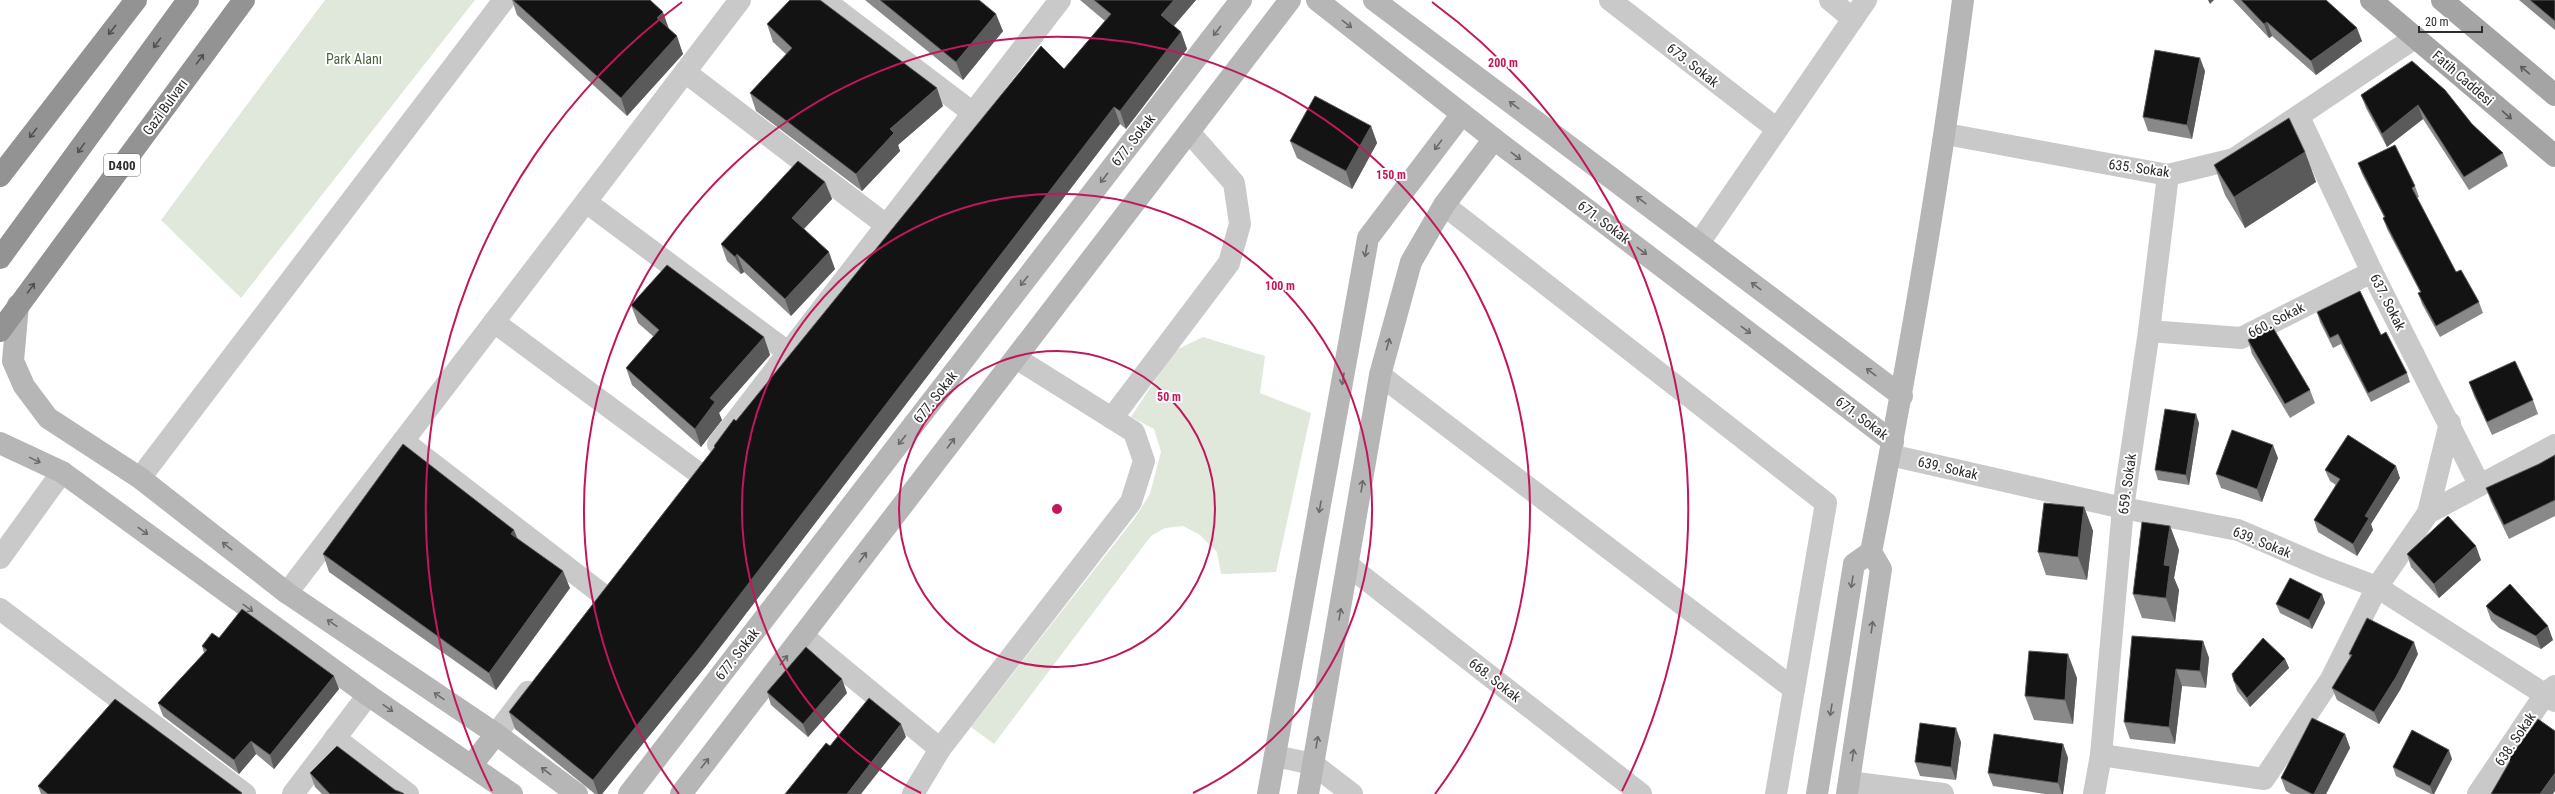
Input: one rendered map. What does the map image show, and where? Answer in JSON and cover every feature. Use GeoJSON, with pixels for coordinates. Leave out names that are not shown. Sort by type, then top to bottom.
{"type":"FeatureCollection","features":[{"type":"Feature","properties":{"kind":"highway"},"geometry":{"type":"LineString","coordinates":[[0,258],[188,0]]}},
{"type":"Feature","properties":{"kind":"highway","name":"Gazi Bulvarı"},"geometry":{"type":"LineString","coordinates":[[0,330],[244,0]]}},
{"type":"Feature","properties":{"kind":"highway"},"geometry":{"type":"LineString","coordinates":[[0,176],[129,2]]}},
{"type":"Feature","properties":{"kind":"main road","name":"Fatih Caddesi"},"geometry":{"type":"LineString","coordinates":[[2370,0],[2416,37],[2555,156]]}},
{"type":"Feature","properties":{"kind":"main road"},"geometry":{"type":"LineString","coordinates":[[2442,0],[2555,95]]}},
{"type":"Feature","properties":{"kind":"street"},"geometry":{"type":"LineString","coordinates":[[140,478],[504,0]]}},
{"type":"Feature","properties":{"kind":"street"},"geometry":{"type":"LineString","coordinates":[[268,622],[287,593],[740,0]]}},
{"type":"Feature","properties":{"kind":"street"},"geometry":{"type":"LineString","coordinates":[[824,0],[973,113]]}},
{"type":"Feature","properties":{"kind":"street"},"geometry":{"type":"LineString","coordinates":[[683,490],[1060,0]]}},
{"type":"Feature","properties":{"kind":"street","name":"677. Sokak"},"geometry":{"type":"LineString","coordinates":[[629,794],[1241,0]]}},
{"type":"Feature","properties":{"kind":"street"},"geometry":{"type":"LineString","coordinates":[[681,794],[1290,0]]}},
{"type":"Feature","properties":{"kind":"street","name":"671. Sokak"},"geometry":{"type":"LineString","coordinates":[[1317,0],[1892,448]]}},
{"type":"Feature","properties":{"kind":"street"},"geometry":{"type":"LineString","coordinates":[[1374,0],[1902,396]]}},
{"type":"Feature","properties":{"kind":"street","name":"673. Sokak"},"geometry":{"type":"LineString","coordinates":[[1610,0],[1777,129]]}},
{"type":"Feature","properties":{"kind":"street"},"geometry":{"type":"LineString","coordinates":[[1830,0],[1853,19]]}},
{"type":"Feature","properties":{"kind":"street"},"geometry":{"type":"LineString","coordinates":[[1699,243],[1866,0]]}},
{"type":"Feature","properties":{"kind":"street"},"geometry":{"type":"LineString","coordinates":[[1943,794],[1848,788],[1881,569],[1871,552],[1902,396],[1946,134],[1963,0]]}},
{"type":"Feature","properties":{"kind":"street","name":"635. Sokak"},"geometry":{"type":"LineString","coordinates":[[1946,134],[2168,175],[2234,159],[2299,117],[2416,37]]}},
{"type":"Feature","properties":{"kind":"street"},"geometry":{"type":"LineString","coordinates":[[685,72],[886,225]]}},
{"type":"Feature","properties":{"kind":"street"},"geometry":{"type":"LineString","coordinates":[[1268,794],[1368,238],[1462,114]]}},
{"type":"Feature","properties":{"kind":"street","name":"637. Sokak"},"geometry":{"type":"LineString","coordinates":[[2299,117],[2372,272],[2450,423],[2479,484]]}},
{"type":"Feature","properties":{"kind":"street"},"geometry":{"type":"LineString","coordinates":[[1112,418],[1228,263],[1240,224],[1234,183],[1189,132]]}},
{"type":"Feature","properties":{"kind":"street"},"geometry":{"type":"LineString","coordinates":[[1308,794],[1380,375],[1411,262],[1444,205],[1494,139]]}},
{"type":"Feature","properties":{"kind":"street","name":"659. Sokak"},"geometry":{"type":"LineString","coordinates":[[2094,794],[2101,755],[2122,508],[2149,331],[2168,175]]}},
{"type":"Feature","properties":{"kind":"street"},"geometry":{"type":"LineString","coordinates":[[586,202],[789,353]]}},
{"type":"Feature","properties":{"kind":"street"},"geometry":{"type":"LineString","coordinates":[[1444,205],[1826,503],[1776,794]]}},
{"type":"Feature","properties":{"kind":"street","name":"660. Sokak"},"geometry":{"type":"LineString","coordinates":[[2149,331],[2241,338],[2372,272]]}},
{"type":"Feature","properties":{"kind":"street"},"geometry":{"type":"LineString","coordinates":[[18,305],[13,361],[24,386],[48,418],[140,478],[287,593],[496,734],[577,794]]}},
{"type":"Feature","properties":{"kind":"street"},"geometry":{"type":"LineString","coordinates":[[494,322],[697,472]]}},
{"type":"Feature","properties":{"kind":"street"},"geometry":{"type":"LineString","coordinates":[[913,794],[940,750],[1131,502],[1144,461],[1134,432],[1016,358]]}},
{"type":"Feature","properties":{"kind":"street"},"geometry":{"type":"LineString","coordinates":[[1380,375],[1794,689]]}},
{"type":"Feature","properties":{"kind":"street"},"geometry":{"type":"LineString","coordinates":[[2101,755],[2268,786],[2331,679],[2377,587],[2428,513],[2450,423]]}},
{"type":"Feature","properties":{"kind":"street"},"geometry":{"type":"LineString","coordinates":[[403,441],[603,595]]}},
{"type":"Feature","properties":{"kind":"street"},"geometry":{"type":"LineString","coordinates":[[0,443],[62,472],[368,695],[512,794]]}},
{"type":"Feature","properties":{"kind":"street"},"geometry":{"type":"LineString","coordinates":[[2428,513],[2479,484],[2555,445]]}},
{"type":"Feature","properties":{"kind":"street","name":"639. Sokak"},"geometry":{"type":"LineString","coordinates":[[1892,448],[2122,508],[2238,530],[2324,568],[2377,587],[2552,693]]}},
{"type":"Feature","properties":{"kind":"street"},"geometry":{"type":"LineString","coordinates":[[0,558],[62,472]]}},
{"type":"Feature","properties":{"kind":"street"},"geometry":{"type":"LineString","coordinates":[[1817,794],[1854,564],[1871,552]]}},
{"type":"Feature","properties":{"kind":"street","name":"668. Sokak"},"geometry":{"type":"LineString","coordinates":[[1348,566],[1641,794]]}},
{"type":"Feature","properties":{"kind":"street"},"geometry":{"type":"LineString","coordinates":[[588,614],[617,576]]}},
{"type":"Feature","properties":{"kind":"street"},"geometry":{"type":"LineString","coordinates":[[0,609],[245,794]]}},
{"type":"Feature","properties":{"kind":"street"},"geometry":{"type":"LineString","coordinates":[[803,636],[940,750]]}},
{"type":"Feature","properties":{"kind":"street"},"geometry":{"type":"LineString","coordinates":[[471,766],[540,677]]}},
{"type":"Feature","properties":{"kind":"street","name":"638. Sokak"},"geometry":{"type":"LineString","coordinates":[[2478,794],[2552,693]]}},
{"type":"Feature","properties":{"kind":"street"},"geometry":{"type":"LineString","coordinates":[[293,794],[368,695]]}},
{"type":"Feature","properties":{"kind":"street"},"geometry":{"type":"LineString","coordinates":[[335,738],[408,794]]}},
{"type":"Feature","properties":{"kind":"street"},"geometry":{"type":"LineString","coordinates":[[1275,756],[1313,764],[1352,794]]}},
{"type":"Feature","properties":{"kind":"green space","name":"Park Alanı"},"geometry":{"type":"Polygon","coordinates":[[[325,0],[475,0],[241,298],[161,220],[325,0]]]}},
{"type":"Feature","properties":{"kind":"green space"},"geometry":{"type":"Polygon","coordinates":[[[1203,337],[1265,356],[1260,393],[1311,413],[1276,572],[1221,574],[1217,552],[1200,535],[1183,526],[1165,528],[1151,536],[994,744],[971,727],[1134,519],[1150,494],[1161,452],[1154,429],[1131,417],[1174,351],[1203,337]]]}},
{"type":"Feature","properties":{"kind":"building"},"geometry":{"type":"Polygon","coordinates":[[[513,0],[650,0],[663,12],[657,18],[677,36],[621,98],[513,0]]]}},
{"type":"Feature","properties":{"kind":"building"},"geometry":{"type":"Polygon","coordinates":[[[790,0],[820,0],[937,88],[890,129],[894,133],[856,174],[750,93],[792,48],[767,24],[790,0]]]}},
{"type":"Feature","properties":{"kind":"building"},"geometry":{"type":"Polygon","coordinates":[[[880,0],[979,0],[996,14],[956,62],[880,0]]]}},
{"type":"Feature","properties":{"kind":"building"},"geometry":{"type":"Polygon","coordinates":[[[1094,0],[1174,0],[1161,15],[1181,32],[1120,111],[1114,107],[699,648],[593,780],[509,712],[715,447],[714,446],[734,419],[736,421],[1041,46],[1064,69],[1111,14],[1094,0]]]}},
{"type":"Feature","properties":{"kind":"building"},"geometry":{"type":"Polygon","coordinates":[[[2241,0],[2326,0],[2357,28],[2311,61],[2267,22],[2264,24],[2241,0]]]}},
{"type":"Feature","properties":{"kind":"building"},"geometry":{"type":"Polygon","coordinates":[[[2530,0],[2555,0],[2555,21],[2530,0]]]}},
{"type":"Feature","properties":{"kind":"building"},"geometry":{"type":"Polygon","coordinates":[[[2155,50],[2200,58],[2187,125],[2143,117],[2155,50]]]}},
{"type":"Feature","properties":{"kind":"building"},"geometry":{"type":"Polygon","coordinates":[[[2412,61],[2445,90],[2472,124],[2503,153],[2464,177],[2418,105],[2382,134],[2361,95],[2412,61]]]}},
{"type":"Feature","properties":{"kind":"building"},"geometry":{"type":"Polygon","coordinates":[[[1315,96],[1371,126],[1346,171],[1290,141],[1315,96]]]}},
{"type":"Feature","properties":{"kind":"building"},"geometry":{"type":"Polygon","coordinates":[[[2289,118],[2305,152],[2234,197],[2214,165],[2289,118]]]}},
{"type":"Feature","properties":{"kind":"building"},"geometry":{"type":"Polygon","coordinates":[[[2395,145],[2415,186],[2412,188],[2456,272],[2461,270],[2479,302],[2436,326],[2418,293],[2421,292],[2383,218],[2385,217],[2358,163],[2395,145]]]}},
{"type":"Feature","properties":{"kind":"building"},"geometry":{"type":"Polygon","coordinates":[[[798,161],[825,182],[792,218],[829,252],[785,299],[737,254],[735,257],[721,244],[798,161]]]}},
{"type":"Feature","properties":{"kind":"building"},"geometry":{"type":"Polygon","coordinates":[[[667,265],[764,337],[710,398],[715,402],[695,429],[626,368],[659,330],[631,305],[667,265]]]}},
{"type":"Feature","properties":{"kind":"building"},"geometry":{"type":"Polygon","coordinates":[[[2360,291],[2381,335],[2386,332],[2407,373],[2368,393],[2338,334],[2330,338],[2317,312],[2360,291]]]}},
{"type":"Feature","properties":{"kind":"building"},"geometry":{"type":"Polygon","coordinates":[[[2272,326],[2310,390],[2285,404],[2248,340],[2272,326]]]}},
{"type":"Feature","properties":{"kind":"building"},"geometry":{"type":"Polygon","coordinates":[[[2515,361],[2533,400],[2487,422],[2469,382],[2515,361]]]}},
{"type":"Feature","properties":{"kind":"building"},"geometry":{"type":"Polygon","coordinates":[[[2165,409],[2196,414],[2186,475],[2155,470],[2165,409]]]}},
{"type":"Feature","properties":{"kind":"building"},"geometry":{"type":"Polygon","coordinates":[[[2232,430],[2273,445],[2257,489],[2216,474],[2232,430]]]}},
{"type":"Feature","properties":{"kind":"building"},"geometry":{"type":"Polygon","coordinates":[[[2348,435],[2396,466],[2365,516],[2369,518],[2353,544],[2314,520],[2340,479],[2325,470],[2348,435]]]}},
{"type":"Feature","properties":{"kind":"building"},"geometry":{"type":"Polygon","coordinates":[[[403,444],[514,530],[511,534],[563,571],[489,673],[323,554],[403,444]]]}},
{"type":"Feature","properties":{"kind":"building"},"geometry":{"type":"Polygon","coordinates":[[[2555,455],[2555,500],[2504,525],[2486,488],[2539,464],[2555,455]]]}},
{"type":"Feature","properties":{"kind":"building"},"geometry":{"type":"Polygon","coordinates":[[[2044,503],[2084,507],[2078,557],[2038,552],[2044,503]]]}},
{"type":"Feature","properties":{"kind":"building"},"geometry":{"type":"Polygon","coordinates":[[[2448,516],[2476,546],[2434,584],[2407,554],[2448,516]]]}},
{"type":"Feature","properties":{"kind":"building"},"geometry":{"type":"Polygon","coordinates":[[[2142,522],[2170,526],[2164,565],[2170,566],[2166,598],[2133,594],[2142,522]]]}},
{"type":"Feature","properties":{"kind":"building"},"geometry":{"type":"Polygon","coordinates":[[[2290,578],[2322,594],[2309,620],[2276,604],[2290,578]]]}},
{"type":"Feature","properties":{"kind":"building"},"geometry":{"type":"Polygon","coordinates":[[[2510,584],[2548,626],[2536,636],[2494,614],[2486,606],[2510,584]]]}},
{"type":"Feature","properties":{"kind":"building"},"geometry":{"type":"Polygon","coordinates":[[[242,609],[334,676],[270,755],[251,741],[234,760],[158,703],[207,650],[202,646],[212,633],[219,638],[242,609]]]}},
{"type":"Feature","properties":{"kind":"building"},"geometry":{"type":"Polygon","coordinates":[[[2367,618],[2414,642],[2396,677],[2374,712],[2332,688],[2352,655],[2349,654],[2367,618]]]}},
{"type":"Feature","properties":{"kind":"building"},"geometry":{"type":"Polygon","coordinates":[[[2132,636],[2203,641],[2200,671],[2176,669],[2169,727],[2124,722],[2132,636]]]}},
{"type":"Feature","properties":{"kind":"building"},"geometry":{"type":"Polygon","coordinates":[[[2263,638],[2285,659],[2247,698],[2234,681],[2232,674],[2263,638]]]}},
{"type":"Feature","properties":{"kind":"building"},"geometry":{"type":"Polygon","coordinates":[[[806,647],[842,679],[803,724],[767,692],[806,647]]]}},
{"type":"Feature","properties":{"kind":"building"},"geometry":{"type":"Polygon","coordinates":[[[2029,651],[2068,654],[2065,700],[2025,696],[2029,651]]]}},
{"type":"Feature","properties":{"kind":"building"},"geometry":{"type":"Polygon","coordinates":[[[869,698],[901,724],[847,794],[785,794],[826,743],[830,746],[869,698]]]}},
{"type":"Feature","properties":{"kind":"building"},"geometry":{"type":"Polygon","coordinates":[[[115,699],[242,793],[48,794],[38,786],[115,699]]]}},
{"type":"Feature","properties":{"kind":"building"},"geometry":{"type":"Polygon","coordinates":[[[2312,718],[2345,734],[2314,794],[2281,778],[2312,718]]]}},
{"type":"Feature","properties":{"kind":"building"},"geometry":{"type":"Polygon","coordinates":[[[2538,719],[2555,731],[2555,773],[2540,794],[2491,794],[2510,761],[2508,760],[2538,719]]]}},
{"type":"Feature","properties":{"kind":"building"},"geometry":{"type":"Polygon","coordinates":[[[1920,723],[1956,728],[1951,767],[1915,762],[1920,723]]]}},
{"type":"Feature","properties":{"kind":"building"},"geometry":{"type":"Polygon","coordinates":[[[2412,730],[2449,750],[2430,786],[2393,767],[2412,730]]]}},
{"type":"Feature","properties":{"kind":"building"},"geometry":{"type":"Polygon","coordinates":[[[1994,734],[2063,744],[2058,783],[1988,773],[1994,734]]]}},
{"type":"Feature","properties":{"kind":"building"},"geometry":{"type":"Polygon","coordinates":[[[337,746],[395,790],[404,794],[330,794],[310,773],[337,746]]]}}]}
